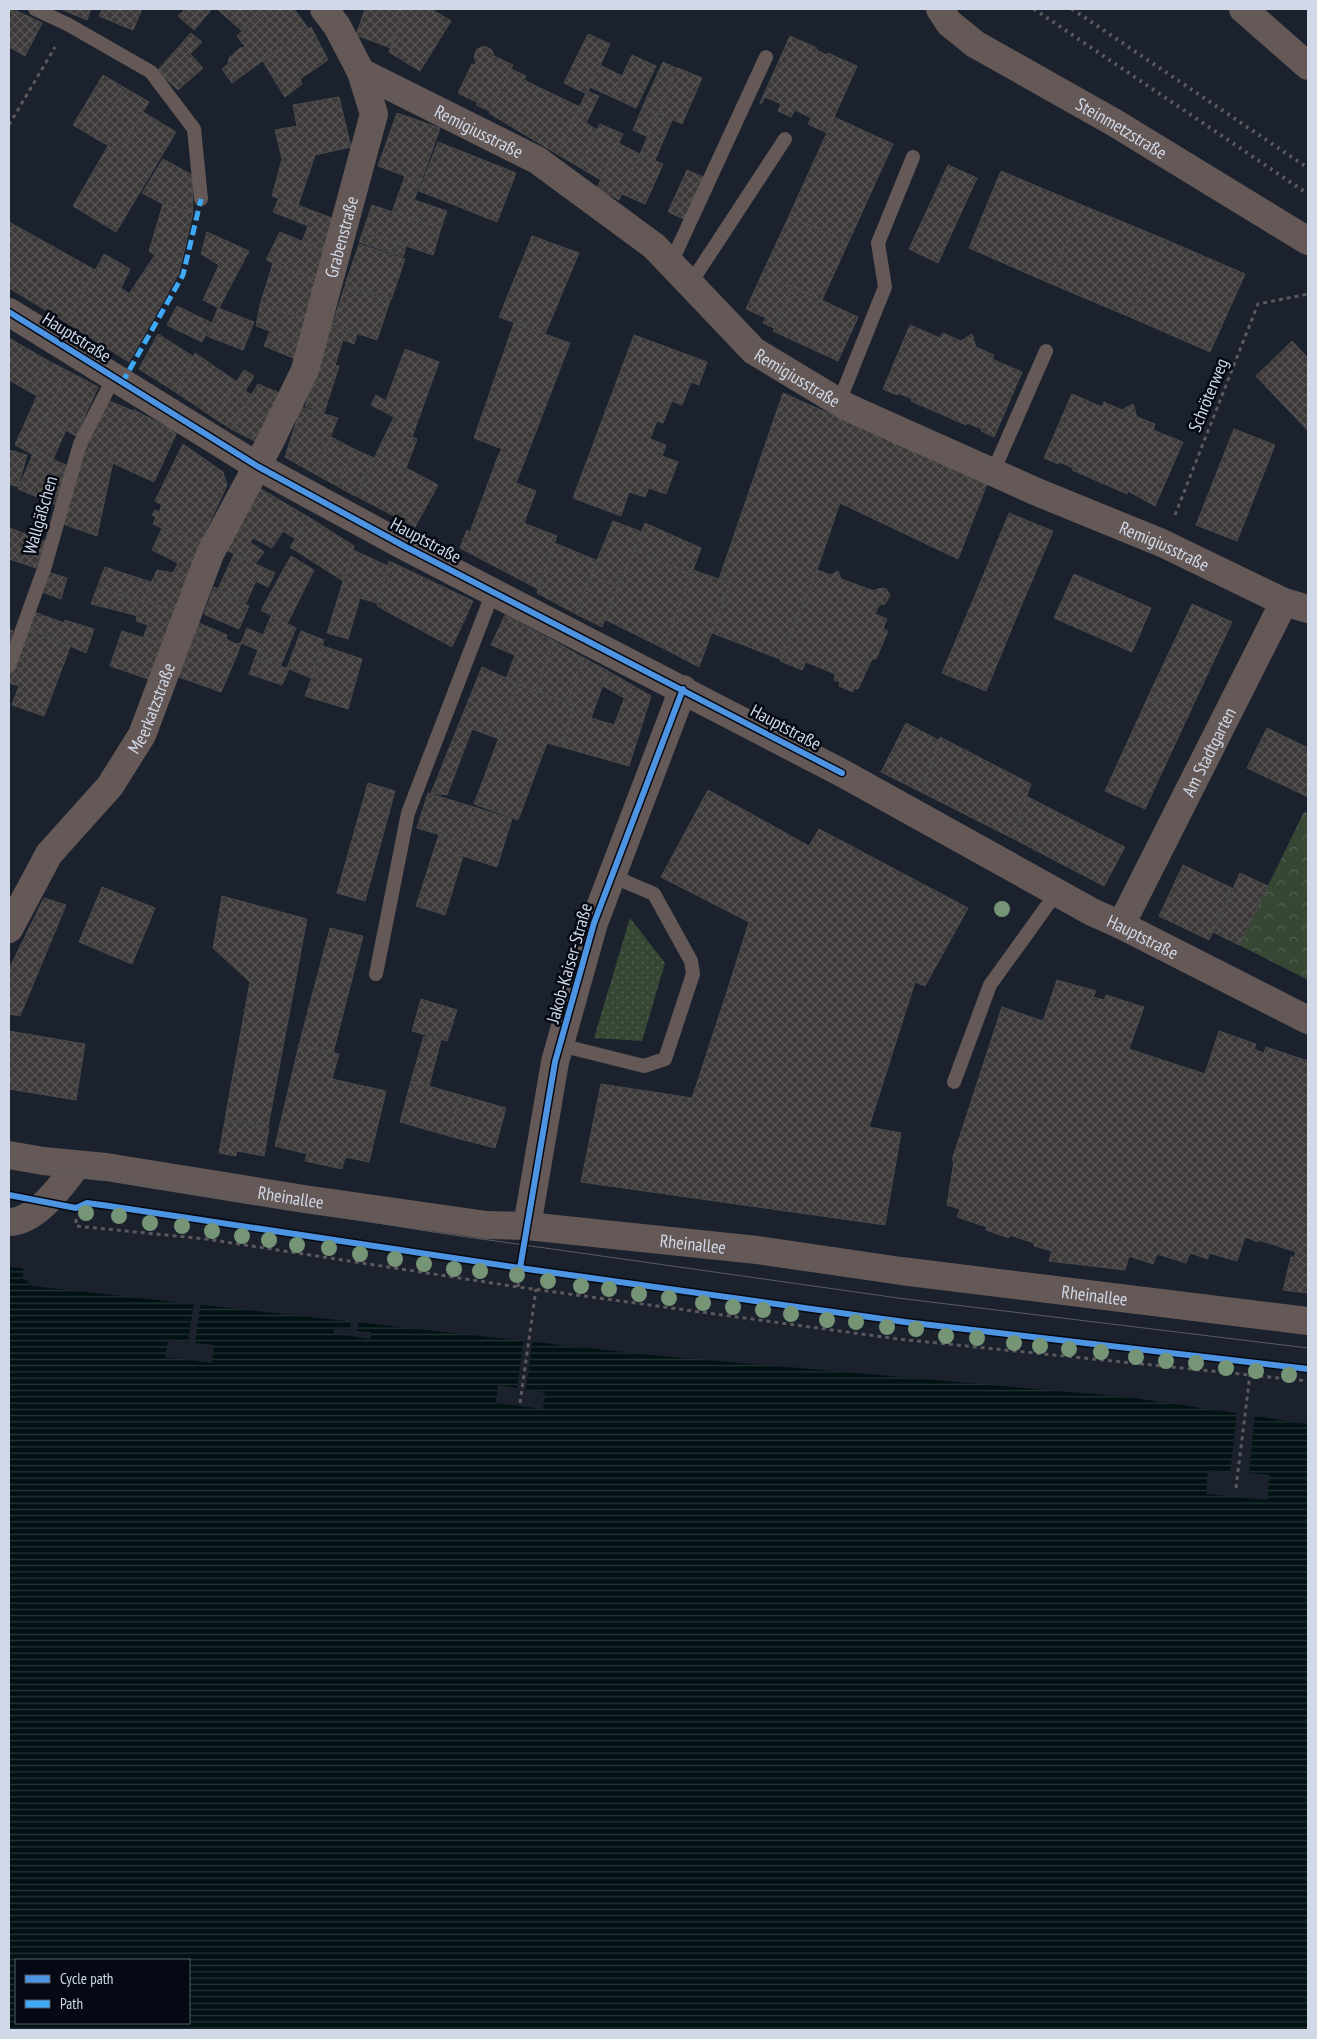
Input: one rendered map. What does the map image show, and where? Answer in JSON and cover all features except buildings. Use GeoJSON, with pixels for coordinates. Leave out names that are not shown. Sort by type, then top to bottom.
{"type":"FeatureCollection","features":[{"type":"Feature","properties":{"kind":"street","name":"Grabenstraße"},"geometry":{"type":"LineString","coordinates":[[258,466],[306,370],[374,114],[362,72],[337,26],[324,9]]}},
{"type":"Feature","properties":{"kind":"street","name":"Steinmetzstraße"},"geometry":{"type":"LineString","coordinates":[[940,9],[949,23],[975,44],[1115,123],[1308,241]]}},
{"type":"Feature","properties":{"kind":"street"},"geometry":{"type":"LineString","coordinates":[[1243,9],[1308,66]]}},
{"type":"Feature","properties":{"kind":"street","name":"Remigiusstraße"},"geometry":{"type":"LineString","coordinates":[[362,72],[537,160],[654,246],[754,351],[839,402],[993,472],[1162,543],[1296,605]]}},
{"type":"Feature","properties":{"kind":"street","name":"Hauptstraße"},"geometry":{"type":"LineString","coordinates":[[9,312],[258,466],[404,546],[842,773],[1057,892],[1308,1020]]}},
{"type":"Feature","properties":{"kind":"street","name":"Meerkatzstraße"},"geometry":{"type":"LineString","coordinates":[[9,930],[49,854],[110,786],[142,735],[210,554],[258,466]]}},
{"type":"Feature","properties":{"kind":"street","name":"Am Stadtgarten"},"geometry":{"type":"LineString","coordinates":[[1121,924],[1296,605]]}},
{"type":"Feature","properties":{"kind":"street","name":"Jakob-Kaiser-Straße"},"geometry":{"type":"LineString","coordinates":[[526,1226],[556,1062],[594,923],[683,689]]}},
{"type":"Feature","properties":{"kind":"street","name":"Rheinallee"},"geometry":{"type":"LineString","coordinates":[[9,1155],[77,1165],[106,1166],[304,1199],[487,1225],[526,1226],[757,1250],[911,1272],[1308,1321]]}},
{"type":"Feature","properties":{"kind":"street"},"geometry":{"type":"LineString","coordinates":[[9,1222],[19,1222],[47,1202],[77,1165]]}},
{"type":"Feature","properties":{"kind":"lane"},"geometry":{"type":"LineString","coordinates":[[35,9],[69,25],[151,72],[194,129],[201,199]]}},
{"type":"Feature","properties":{"kind":"lane"},"geometry":{"type":"LineString","coordinates":[[671,264],[766,57]]}},
{"type":"Feature","properties":{"kind":"lane"},"geometry":{"type":"LineString","coordinates":[[690,284],[785,139]]}},
{"type":"Feature","properties":{"kind":"lane"},"geometry":{"type":"LineString","coordinates":[[839,402],[885,287],[878,242],[913,157]]}},
{"type":"Feature","properties":{"kind":"lane"},"geometry":{"type":"LineString","coordinates":[[993,472],[1046,351]]}},
{"type":"Feature","properties":{"kind":"lane","name":"Wallgäßchen"},"geometry":{"type":"LineString","coordinates":[[9,666],[45,566],[80,444],[114,377]]}},
{"type":"Feature","properties":{"kind":"lane"},"geometry":{"type":"LineString","coordinates":[[376,974],[408,813],[493,592]]}},
{"type":"Feature","properties":{"kind":"lane"},"geometry":{"type":"LineString","coordinates":[[560,1045],[644,1066],[665,1058],[693,974],[691,961],[654,894],[612,876]]}},
{"type":"Feature","properties":{"kind":"lane"},"geometry":{"type":"LineString","coordinates":[[954,1082],[990,985],[1057,892]]}},
{"type":"Feature","properties":{"kind":"path"},"geometry":{"type":"LineString","coordinates":[[9,125],[69,25]]}},
{"type":"Feature","properties":{"kind":"path"},"geometry":{"type":"LineString","coordinates":[[47,1202],[76,1208],[87,1203],[109,1206],[530,1270]]}},
{"type":"Feature","properties":{"kind":"path"},"geometry":{"type":"LineString","coordinates":[[76,1208],[76,1226],[206,1239],[536,1289],[898,1338],[1308,1381]]}},
{"type":"Feature","properties":{"kind":"path"},"geometry":{"type":"LineString","coordinates":[[518,1268],[518,1286]]}},
{"type":"Feature","properties":{"kind":"path"},"geometry":{"type":"LineString","coordinates":[[520,1404],[536,1289]]}},
{"type":"Feature","properties":{"kind":"path"},"geometry":{"type":"LineString","coordinates":[[1236,1488],[1250,1374]]}},
{"type":"Feature","properties":{"kind":"green space"},"geometry":{"type":"Polygon","coordinates":[[[1304,812],[1308,813],[1308,980],[1239,945],[1304,812]]]}},
{"type":"Feature","properties":{"kind":"green space"},"geometry":{"type":"Polygon","coordinates":[[[630,918],[665,963],[642,1041],[594,1038],[630,918]]]}},
{"type":"Feature","properties":{"kind":"shaded area"},"geometry":{"type":"Polygon","coordinates":[[[9,1267],[23,1268],[23,1277],[32,1286],[651,1355],[1128,1397],[1308,1424],[1308,2030],[9,2030],[9,1267]]]}},
{"type":"Feature","properties":{"kind":"pier"},"geometry":{"type":"Polygon","coordinates":[[[194,1301],[201,1302],[195,1343],[214,1345],[212,1363],[165,1357],[168,1339],[188,1342],[194,1301]]]}},
{"type":"Feature","properties":{"kind":"pier"},"geometry":{"type":"Polygon","coordinates":[[[351,1319],[359,1320],[357,1331],[371,1332],[371,1339],[334,1334],[334,1328],[350,1330],[351,1319]]]}},
{"type":"Feature","properties":{"kind":"pier"},"geometry":{"type":"Polygon","coordinates":[[[524,1338],[533,1339],[526,1389],[545,1393],[543,1409],[496,1403],[498,1385],[517,1388],[524,1338]]]}},
{"type":"Feature","properties":{"kind":"pier"},"geometry":{"type":"Polygon","coordinates":[[[1237,1411],[1255,1414],[1249,1473],[1270,1475],[1267,1500],[1206,1494],[1208,1470],[1230,1473],[1237,1411]]]}},
{"type":"Feature","properties":{"kind":"tram line"},"geometry":{"type":"LineString","coordinates":[[9,1164],[446,1234],[898,1298],[1308,1348]]}},
{"type":"Feature","properties":{"kind":"railway"},"geometry":{"type":"LineString","coordinates":[[1034,9],[1308,194]]}},
{"type":"Feature","properties":{"kind":"railway"},"geometry":{"type":"LineString","coordinates":[[1072,9],[1308,168]]}},
{"type":"Feature","properties":{"kind":"marked path"},"geometry":{"type":"LineString","coordinates":[[122,383],[183,275],[201,199]]}},
{"type":"Feature","properties":{"kind":"cycle path"},"geometry":{"type":"LineString","coordinates":[[9,312],[257,466],[404,546],[842,773]]}},
{"type":"Feature","properties":{"kind":"cycle path"},"geometry":{"type":"LineString","coordinates":[[520,1268],[555,1062],[594,923],[683,689]]}},
{"type":"Feature","properties":{"kind":"cycle path"},"geometry":{"type":"LineString","coordinates":[[9,1195],[76,1208],[87,1203],[109,1206],[520,1268],[905,1322],[1308,1369]]}}]}
